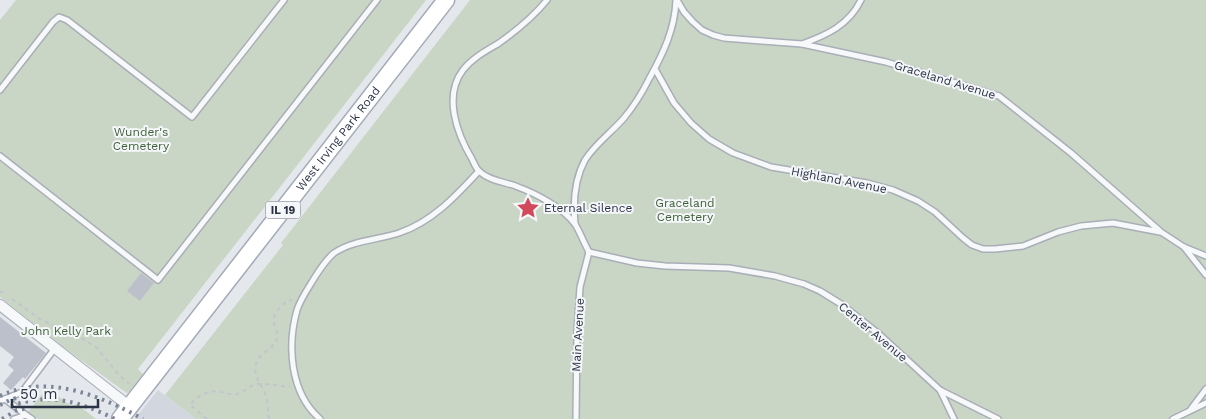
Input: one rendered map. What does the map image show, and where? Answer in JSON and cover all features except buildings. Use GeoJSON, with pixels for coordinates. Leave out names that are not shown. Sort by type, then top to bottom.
{"type":"FeatureCollection","features":[{"type":"Feature","properties":{"kind":"main road","name":"West Irving Park Road"},"geometry":{"type":"LineString","coordinates":[[123,416],[446,0]]}},
{"type":"Feature","properties":{"kind":"street"},"geometry":{"type":"LineString","coordinates":[[0,305],[55,348],[123,416]]}},
{"type":"Feature","properties":{"kind":"lane"},"geometry":{"type":"LineString","coordinates":[[0,90],[52,22],[59,17],[67,20],[192,117],[284,0]]}},
{"type":"Feature","properties":{"kind":"lane"},"geometry":{"type":"LineString","coordinates":[[0,156],[158,280],[377,0]]}},
{"type":"Feature","properties":{"kind":"lane"},"geometry":{"type":"LineString","coordinates":[[547,0],[530,18],[475,57],[464,68],[456,80],[453,95],[455,123],[464,147],[479,171],[498,181],[542,197],[559,209],[574,224],[589,252]]}},
{"type":"Feature","properties":{"kind":"lane"},"geometry":{"type":"LineString","coordinates":[[574,224],[575,190],[579,174],[586,159],[625,117],[641,95],[663,54],[676,14],[676,0]]}},
{"type":"Feature","properties":{"kind":"lane","name":"Graceland Avenue"},"geometry":{"type":"LineString","coordinates":[[676,0],[693,22],[702,30],[712,35],[724,38],[802,44],[886,62],[999,96],[1071,153],[1161,232],[1184,247],[1206,256]]}},
{"type":"Feature","properties":{"kind":"lane"},"geometry":{"type":"LineString","coordinates":[[802,44],[840,26],[851,16],[861,0]]}},
{"type":"Feature","properties":{"kind":"lane","name":"Highland Avenue"},"geometry":{"type":"LineString","coordinates":[[655,69],[674,103],[691,123],[710,139],[733,152],[771,167],[868,183],[893,190],[935,212],[972,245],[983,249],[1023,246],[1058,232],[1080,226],[1113,223],[1161,232]]}},
{"type":"Feature","properties":{"kind":"lane"},"geometry":{"type":"LineString","coordinates":[[320,419],[306,404],[293,366],[293,328],[298,308],[307,289],[333,254],[349,245],[398,234],[418,226],[451,201],[479,171]]}},
{"type":"Feature","properties":{"kind":"lane"},"geometry":{"type":"LineString","coordinates":[[1184,247],[1206,275]]}},
{"type":"Feature","properties":{"kind":"lane","name":"Center Avenue"},"geometry":{"type":"LineString","coordinates":[[589,252],[637,263],[729,268],[775,276],[804,284],[841,304],[879,334],[940,390],[998,419]]}},
{"type":"Feature","properties":{"kind":"lane","name":"Main Avenue"},"geometry":{"type":"LineString","coordinates":[[576,419],[576,332],[580,287],[589,252]]}},
{"type":"Feature","properties":{"kind":"lane"},"geometry":{"type":"LineString","coordinates":[[3,400],[22,392],[55,348]]}},
{"type":"Feature","properties":{"kind":"lane"},"geometry":{"type":"LineString","coordinates":[[1190,410],[1206,389]]}},
{"type":"Feature","properties":{"kind":"lane"},"geometry":{"type":"LineString","coordinates":[[940,390],[954,419]]}},
{"type":"Feature","properties":{"kind":"lane"},"geometry":{"type":"LineString","coordinates":[[3,400],[32,419]]}},
{"type":"Feature","properties":{"kind":"lane"},"geometry":{"type":"LineString","coordinates":[[1173,419],[1206,403]]}},
{"type":"Feature","properties":{"kind":"lane"},"geometry":{"type":"LineString","coordinates":[[14,419],[26,415]]}},
{"type":"Feature","properties":{"kind":"path"},"geometry":{"type":"LineString","coordinates":[[0,291],[40,319],[84,339],[97,348],[118,374],[129,384]]}},
{"type":"Feature","properties":{"kind":"path"},"geometry":{"type":"LineString","coordinates":[[269,419],[266,396],[256,375],[255,366],[258,359],[274,344],[277,337],[274,321],[276,312],[287,300],[302,300]]}},
{"type":"Feature","properties":{"kind":"path"},"geometry":{"type":"LineString","coordinates":[[207,419],[190,406],[201,395],[218,391],[235,395],[260,384],[284,386],[298,384]]}},
{"type":"Feature","properties":{"kind":"shaded area"},"geometry":{"type":"Polygon","coordinates":[[[158,390],[196,419],[135,419],[158,390]]]}},
{"type":"Feature","properties":{"kind":"green space","name":"Wunder's Cemetery"},"geometry":{"type":"Polygon","coordinates":[[[16,0],[426,0],[138,369],[143,374],[127,393],[63,347],[0,297],[0,20],[16,0]]]}},
{"type":"Feature","properties":{"kind":"green space","name":"Graceland Cemetery"},"geometry":{"type":"Polygon","coordinates":[[[470,0],[1206,0],[1206,419],[196,419],[165,395],[283,245],[281,243],[470,0]]]}},
{"type":"Feature","properties":{"kind":"green space"},"geometry":{"type":"Polygon","coordinates":[[[47,388],[71,406],[77,404],[96,419],[38,419],[28,412],[47,388]]]}},
{"type":"Feature","properties":{"kind":"railway"},"geometry":{"type":"LineString","coordinates":[[0,396],[18,389],[55,387],[73,390],[110,402],[143,419]]}},
{"type":"Feature","properties":{"kind":"railway"},"geometry":{"type":"LineString","coordinates":[[0,405],[19,397]]}},
{"type":"Feature","properties":{"kind":"railway"},"geometry":{"type":"LineString","coordinates":[[11,406],[25,402],[52,399],[90,408],[115,419]]}},
{"type":"Feature","properties":{"kind":"railway"},"geometry":{"type":"LineString","coordinates":[[2,419],[17,410],[25,409]]}},
{"type":"Feature","properties":{"kind":"place","name":"Eternal Silence"},"geometry":{"type":"Point","coordinates":[528,208]}},
{"type":"Feature","properties":{"kind":"park label","name":"John Kelly Park"},"geometry":{"type":"Point","coordinates":[66,331]}}]}
